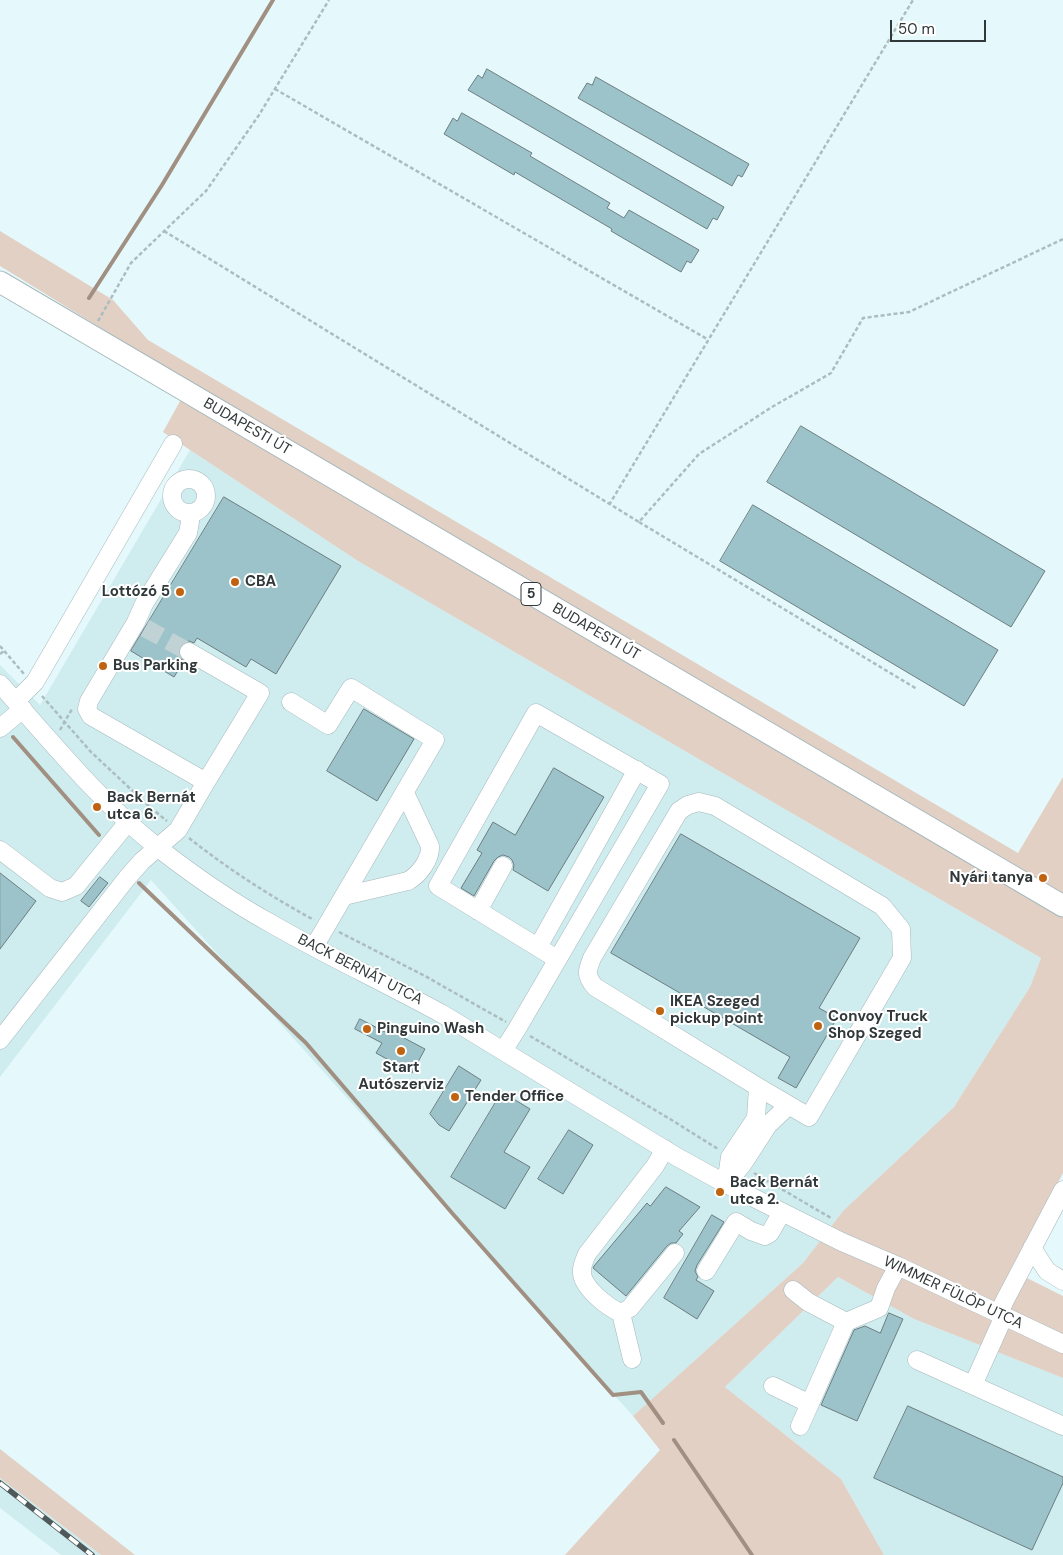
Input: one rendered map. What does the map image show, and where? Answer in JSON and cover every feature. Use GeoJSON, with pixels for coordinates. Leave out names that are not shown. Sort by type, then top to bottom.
{"type":"FeatureCollection","features":[{"type":"Feature","properties":{"kind":"main road","name":"BUDAPESTI ÚT"},"geometry":{"type":"LineString","coordinates":[[0,282],[1063,906]]}},
{"type":"Feature","properties":{"kind":"street"},"geometry":{"type":"LineString","coordinates":[[0,728],[19,705],[32,684],[173,444]]}},
{"type":"Feature","properties":{"kind":"street"},"geometry":{"type":"LineString","coordinates":[[188,514],[190,522],[188,533],[144,604],[141,625],[88,701],[87,709],[91,716],[206,782]]}},
{"type":"Feature","properties":{"kind":"street"},"geometry":{"type":"LineString","coordinates":[[0,1040],[127,878],[142,861],[178,830],[260,692],[189,652]]}},
{"type":"Feature","properties":{"kind":"street","name":"BACK BERNÁT UTCA"},"geometry":{"type":"LineString","coordinates":[[0,684],[88,782],[128,822],[158,847],[226,896],[269,923],[406,993],[726,1184],[842,1242]]}},
{"type":"Feature","properties":{"kind":"street"},"geometry":{"type":"LineString","coordinates":[[291,702],[328,725],[351,688],[435,740],[314,947]]}},
{"type":"Feature","properties":{"kind":"street"},"geometry":{"type":"LineString","coordinates":[[503,1051],[660,784],[536,713],[438,886],[557,959]]}},
{"type":"Feature","properties":{"kind":"street"},"geometry":{"type":"LineString","coordinates":[[538,947],[637,770]]}},
{"type":"Feature","properties":{"kind":"street"},"geometry":{"type":"LineString","coordinates":[[344,896],[408,881],[420,871],[430,851],[430,846],[405,793]]}},
{"type":"Feature","properties":{"kind":"street"},"geometry":{"type":"LineString","coordinates":[[699,802],[715,806],[882,906],[901,929],[902,958],[809,1117],[789,1106],[594,987],[588,979],[587,970],[592,958],[679,811],[688,805],[699,802]]}},
{"type":"Feature","properties":{"kind":"street"},"geometry":{"type":"LineString","coordinates":[[0,850],[50,888],[62,892],[76,886],[128,822]]}},
{"type":"Feature","properties":{"kind":"street"},"geometry":{"type":"LineString","coordinates":[[478,911],[503,866]]}},
{"type":"Feature","properties":{"kind":"street"},"geometry":{"type":"LineString","coordinates":[[758,1088],[762,1122]]}},
{"type":"Feature","properties":{"kind":"street"},"geometry":{"type":"LineString","coordinates":[[726,1184],[736,1161],[762,1122],[789,1106]]}},
{"type":"Feature","properties":{"kind":"street"},"geometry":{"type":"LineString","coordinates":[[621,1313],[612,1309],[585,1284],[582,1271],[587,1254],[655,1166],[665,1149]]}},
{"type":"Feature","properties":{"kind":"street"},"geometry":{"type":"LineString","coordinates":[[973,1386],[1032,1248],[1063,1190]]}},
{"type":"Feature","properties":{"kind":"street"},"geometry":{"type":"LineString","coordinates":[[706,1271],[736,1222],[751,1231],[765,1236],[770,1233],[782,1212]]}},
{"type":"Feature","properties":{"kind":"street","name":"WIMMER FÜLÖP UTCA"},"geometry":{"type":"LineString","coordinates":[[842,1242],[898,1266],[1063,1344]]}},
{"type":"Feature","properties":{"kind":"street"},"geometry":{"type":"LineString","coordinates":[[1032,1248],[1046,1271],[1063,1281]]}},
{"type":"Feature","properties":{"kind":"street"},"geometry":{"type":"LineString","coordinates":[[621,1313],[630,1308],[675,1253]]}},
{"type":"Feature","properties":{"kind":"street"},"geometry":{"type":"LineString","coordinates":[[800,1426],[846,1322],[879,1308],[886,1288],[898,1266]]}},
{"type":"Feature","properties":{"kind":"street"},"geometry":{"type":"LineString","coordinates":[[793,1290],[808,1302],[846,1322]]}},
{"type":"Feature","properties":{"kind":"street"},"geometry":{"type":"LineString","coordinates":[[621,1313],[632,1359]]}},
{"type":"Feature","properties":{"kind":"street"},"geometry":{"type":"LineString","coordinates":[[917,1360],[1063,1426]]}},
{"type":"Feature","properties":{"kind":"street"},"geometry":{"type":"LineString","coordinates":[[773,1386],[810,1404]]}},
{"type":"Feature","properties":{"kind":"path"},"geometry":{"type":"LineString","coordinates":[[90,335],[131,263],[206,191],[259,115],[329,0]]}},
{"type":"Feature","properties":{"kind":"path"},"geometry":{"type":"LineString","coordinates":[[608,505],[913,0]]}},
{"type":"Feature","properties":{"kind":"path"},"geometry":{"type":"LineString","coordinates":[[275,89],[707,339]]}},
{"type":"Feature","properties":{"kind":"path"},"geometry":{"type":"LineString","coordinates":[[164,231],[608,505],[918,689]]}},
{"type":"Feature","properties":{"kind":"path"},"geometry":{"type":"LineString","coordinates":[[639,522],[699,454],[831,372],[864,318],[909,312],[1063,239]]}},
{"type":"Feature","properties":{"kind":"path"},"geometry":{"type":"LineString","coordinates":[[0,646],[91,752],[151,808],[249,882],[326,926],[425,976],[517,1029],[662,1114],[837,1222]]}},
{"type":"Feature","properties":{"kind":"path"},"geometry":{"type":"LineString","coordinates":[[0,654],[4,651]]}},
{"type":"Feature","properties":{"kind":"shaded area"},"geometry":{"type":"Polygon","coordinates":[[[0,231],[113,300],[148,340],[1018,853],[1063,777],[1063,1173],[1011,1270],[1063,1296],[1063,1378],[914,1319],[838,1277],[725,1387],[841,1479],[884,1555],[565,1555],[660,1450],[633,1416],[803,1263],[843,1211],[954,1107],[1030,987],[1041,958],[358,561],[163,432],[190,383],[0,266],[0,231]]]}},
{"type":"Feature","properties":{"kind":"shaded area"},"geometry":{"type":"Polygon","coordinates":[[[190,450],[358,561],[1041,958],[1030,987],[954,1107],[843,1211],[803,1263],[633,1416],[151,880],[0,1077],[0,665],[40,705],[190,450]]]}},
{"type":"Feature","properties":{"kind":"shaded area"},"geometry":{"type":"Polygon","coordinates":[[[838,1277],[914,1319],[1063,1378],[1063,1555],[884,1555],[841,1479],[725,1387],[838,1277]]]}},
{"type":"Feature","properties":{"kind":"shaded area"},"geometry":{"type":"Polygon","coordinates":[[[0,1449],[135,1555],[101,1555],[0,1478],[0,1449]]]}},
{"type":"Feature","properties":{"kind":"shaded area"},"geometry":{"type":"Polygon","coordinates":[[[0,1478],[101,1555],[61,1555],[0,1508],[0,1478]]]}},
{"type":"Feature","properties":{"kind":"building"},"geometry":{"type":"Polygon","coordinates":[[[487,69],[724,207],[717,220],[713,218],[707,229],[468,90],[478,75],[482,78],[487,69]]]}},
{"type":"Feature","properties":{"kind":"building"},"geometry":{"type":"Polygon","coordinates":[[[596,77],[749,164],[742,177],[738,175],[732,186],[578,98],[587,83],[592,85],[596,77]]]}},
{"type":"Feature","properties":{"kind":"building"},"geometry":{"type":"Polygon","coordinates":[[[462,113],[532,153],[530,156],[610,203],[607,208],[624,218],[629,210],[699,250],[691,263],[687,261],[681,272],[515,172],[514,175],[444,134],[453,118],[457,121],[462,113]]]}},
{"type":"Feature","properties":{"kind":"building"},"geometry":{"type":"Polygon","coordinates":[[[801,426],[1045,571],[1011,627],[767,482],[801,426]]]}},
{"type":"Feature","properties":{"kind":"building","name":"CBA"},"geometry":{"type":"Polygon","coordinates":[[[224,497],[341,566],[276,674],[251,659],[246,667],[197,638],[194,643],[189,641],[180,646],[178,652],[180,658],[184,661],[174,677],[131,651],[224,497]]]}},
{"type":"Feature","properties":{"kind":"building"},"geometry":{"type":"Polygon","coordinates":[[[753,505],[998,650],[964,706],[720,561],[753,505]]]}},
{"type":"Feature","properties":{"kind":"building"},"geometry":{"type":"Polygon","coordinates":[[[364,709],[414,739],[377,801],[327,771],[364,709]]]}},
{"type":"Feature","properties":{"kind":"building"},"geometry":{"type":"Polygon","coordinates":[[[554,768],[604,797],[548,891],[513,870],[512,860],[503,855],[494,861],[474,896],[461,888],[482,853],[477,850],[493,822],[515,835],[554,768]]]}},
{"type":"Feature","properties":{"kind":"building"},"geometry":{"type":"Polygon","coordinates":[[[681,834],[860,938],[819,1008],[837,1018],[796,1088],[778,1078],[790,1057],[611,953],[681,834]]]}},
{"type":"Feature","properties":{"kind":"building"},"geometry":{"type":"Polygon","coordinates":[[[0,873],[36,901],[0,949],[0,873]]]}},
{"type":"Feature","properties":{"kind":"building"},"geometry":{"type":"Polygon","coordinates":[[[100,877],[108,883],[89,907],[81,901],[100,877]]]}},
{"type":"Feature","properties":{"kind":"building","name":"Start Autószerviz"},"geometry":{"type":"Polygon","coordinates":[[[360,1019],[387,1033],[389,1030],[425,1049],[412,1073],[376,1053],[382,1043],[355,1029],[360,1019]]]}},
{"type":"Feature","properties":{"kind":"building","name":"Tender Office"},"geometry":{"type":"Polygon","coordinates":[[[459,1066],[481,1080],[449,1131],[439,1125],[430,1114],[459,1066]]]}},
{"type":"Feature","properties":{"kind":"building"},"geometry":{"type":"Polygon","coordinates":[[[502,1092],[530,1109],[504,1152],[530,1167],[505,1209],[451,1177],[502,1092]]]}},
{"type":"Feature","properties":{"kind":"building"},"geometry":{"type":"Polygon","coordinates":[[[569,1130],[593,1145],[563,1194],[538,1179],[569,1130]]]}},
{"type":"Feature","properties":{"kind":"building"},"geometry":{"type":"Polygon","coordinates":[[[666,1187],[700,1207],[679,1231],[683,1234],[676,1243],[671,1243],[667,1246],[626,1296],[593,1268],[647,1203],[650,1206],[666,1187]]]}},
{"type":"Feature","properties":{"kind":"building"},"geometry":{"type":"Polygon","coordinates":[[[712,1215],[724,1222],[695,1271],[698,1277],[696,1280],[714,1291],[697,1319],[664,1298],[712,1215]]]}},
{"type":"Feature","properties":{"kind":"building"},"geometry":{"type":"Polygon","coordinates":[[[889,1313],[903,1319],[857,1421],[821,1405],[854,1330],[865,1326],[880,1333],[889,1313]]]}},
{"type":"Feature","properties":{"kind":"building"},"geometry":{"type":"Polygon","coordinates":[[[908,1406],[1063,1477],[1063,1483],[1032,1550],[874,1478],[908,1406]]]}},
{"type":"Feature","properties":{"kind":"waterway"},"geometry":{"type":"LineString","coordinates":[[89,298],[162,185],[273,0]]}},
{"type":"Feature","properties":{"kind":"waterway"},"geometry":{"type":"LineString","coordinates":[[13,737],[99,835]]}},
{"type":"Feature","properties":{"kind":"waterway"},"geometry":{"type":"LineString","coordinates":[[139,883],[306,1043],[452,1213],[613,1395],[641,1392],[663,1423]]}},
{"type":"Feature","properties":{"kind":"waterway"},"geometry":{"type":"LineString","coordinates":[[674,1440],[752,1555]]}},
{"type":"Feature","properties":{"kind":"tunnel"},"geometry":{"type":"LineString","coordinates":[[145,628],[189,652]]}},
{"type":"Feature","properties":{"kind":"railway"},"geometry":{"type":"LineString","coordinates":[[0,1483],[92,1555]]}},
{"type":"Feature","properties":{"kind":"place","name":"CBA"},"geometry":{"type":"Point","coordinates":[235,582]}},
{"type":"Feature","properties":{"kind":"place","name":"Lottózó 5"},"geometry":{"type":"Point","coordinates":[180,592]}},
{"type":"Feature","properties":{"kind":"place","name":"Bus Parking"},"geometry":{"type":"Point","coordinates":[103,666]}},
{"type":"Feature","properties":{"kind":"place","name":"Back Bernát utca 6."},"geometry":{"type":"Point","coordinates":[97,807]}},
{"type":"Feature","properties":{"kind":"place","name":"Nyári tanya"},"geometry":{"type":"Point","coordinates":[1043,878]}},
{"type":"Feature","properties":{"kind":"place","name":"IKEA Szeged pickup point"},"geometry":{"type":"Point","coordinates":[660,1011]}},
{"type":"Feature","properties":{"kind":"place","name":"Convoy Truck Shop Szeged"},"geometry":{"type":"Point","coordinates":[818,1026]}},
{"type":"Feature","properties":{"kind":"place","name":"Pinguino Wash"},"geometry":{"type":"Point","coordinates":[367,1029]}},
{"type":"Feature","properties":{"kind":"place","name":"Start Autószerviz"},"geometry":{"type":"Point","coordinates":[401,1051]}},
{"type":"Feature","properties":{"kind":"place","name":"Tender Office"},"geometry":{"type":"Point","coordinates":[455,1097]}},
{"type":"Feature","properties":{"kind":"place","name":"Back Bernát utca 2."},"geometry":{"type":"Point","coordinates":[720,1192]}}]}
